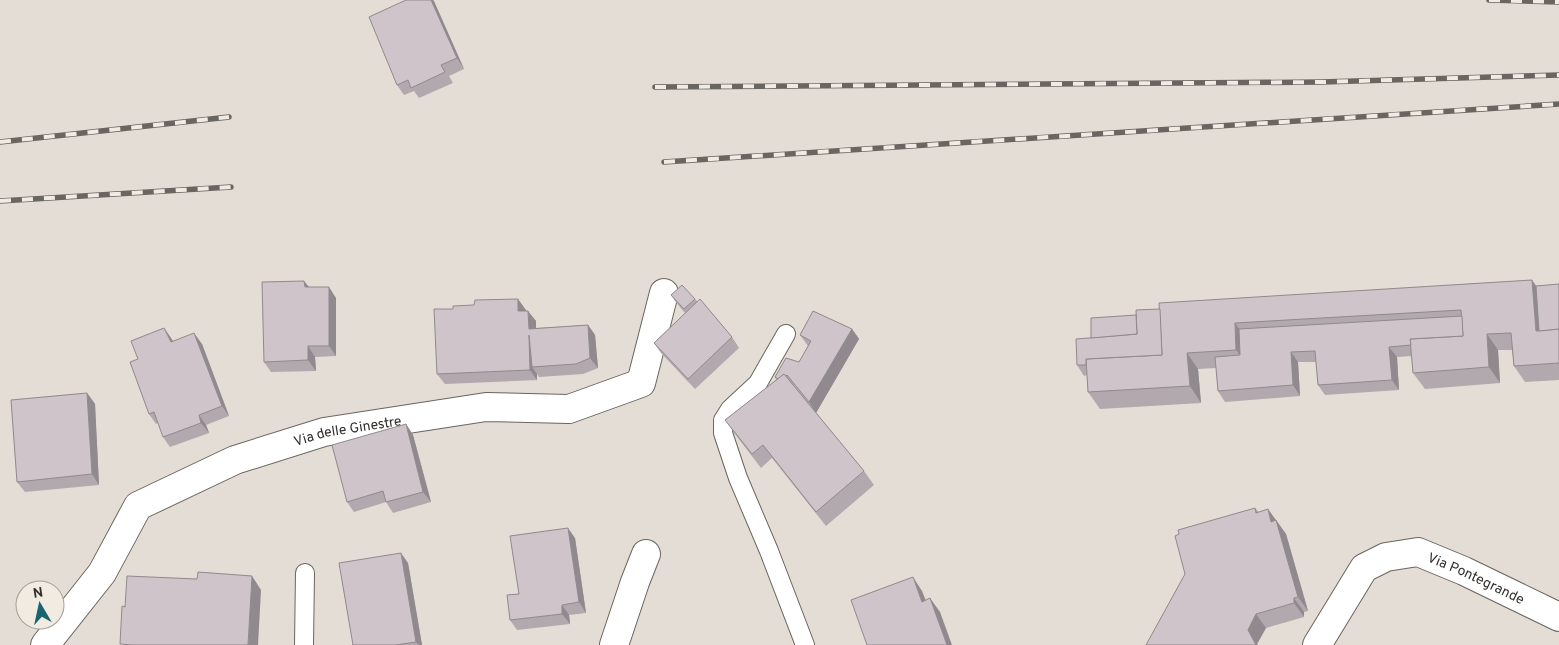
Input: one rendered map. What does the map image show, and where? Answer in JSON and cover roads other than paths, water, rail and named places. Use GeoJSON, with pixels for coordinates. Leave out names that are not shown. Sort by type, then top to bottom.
{"type":"FeatureCollection","features":[{"type":"Feature","properties":{"kind":"street","name":"Via delle Ginestre"},"geometry":{"type":"LineString","coordinates":[[45,645],[102,573],[138,506],[235,460],[324,432],[486,407],[569,409],[641,383],[664,293]]}},
{"type":"Feature","properties":{"kind":"street","name":"Via Pontegrande"},"geometry":{"type":"LineString","coordinates":[[1317,645],[1364,568],[1386,557],[1418,552],[1464,571],[1559,617]]}},
{"type":"Feature","properties":{"kind":"street"},"geometry":{"type":"LineString","coordinates":[[614,645],[646,554]]}},
{"type":"Feature","properties":{"kind":"lane"},"geometry":{"type":"LineString","coordinates":[[786,334],[758,383],[730,410],[723,420],[723,433],[738,478],[769,551],[805,645]]}},
{"type":"Feature","properties":{"kind":"lane"},"geometry":{"type":"LineString","coordinates":[[304,645],[305,573]]}},
{"type":"Feature","properties":{"kind":"railway"},"geometry":{"type":"LineString","coordinates":[[1489,0],[1559,2]]}},
{"type":"Feature","properties":{"kind":"railway"},"geometry":{"type":"LineString","coordinates":[[655,87],[1322,82],[1559,75]]}},
{"type":"Feature","properties":{"kind":"railway"},"geometry":{"type":"LineString","coordinates":[[664,162],[1559,104]]}},
{"type":"Feature","properties":{"kind":"railway"},"geometry":{"type":"LineString","coordinates":[[0,142],[229,117]]}},
{"type":"Feature","properties":{"kind":"railway"},"geometry":{"type":"LineString","coordinates":[[0,201],[231,187]]}}]}
